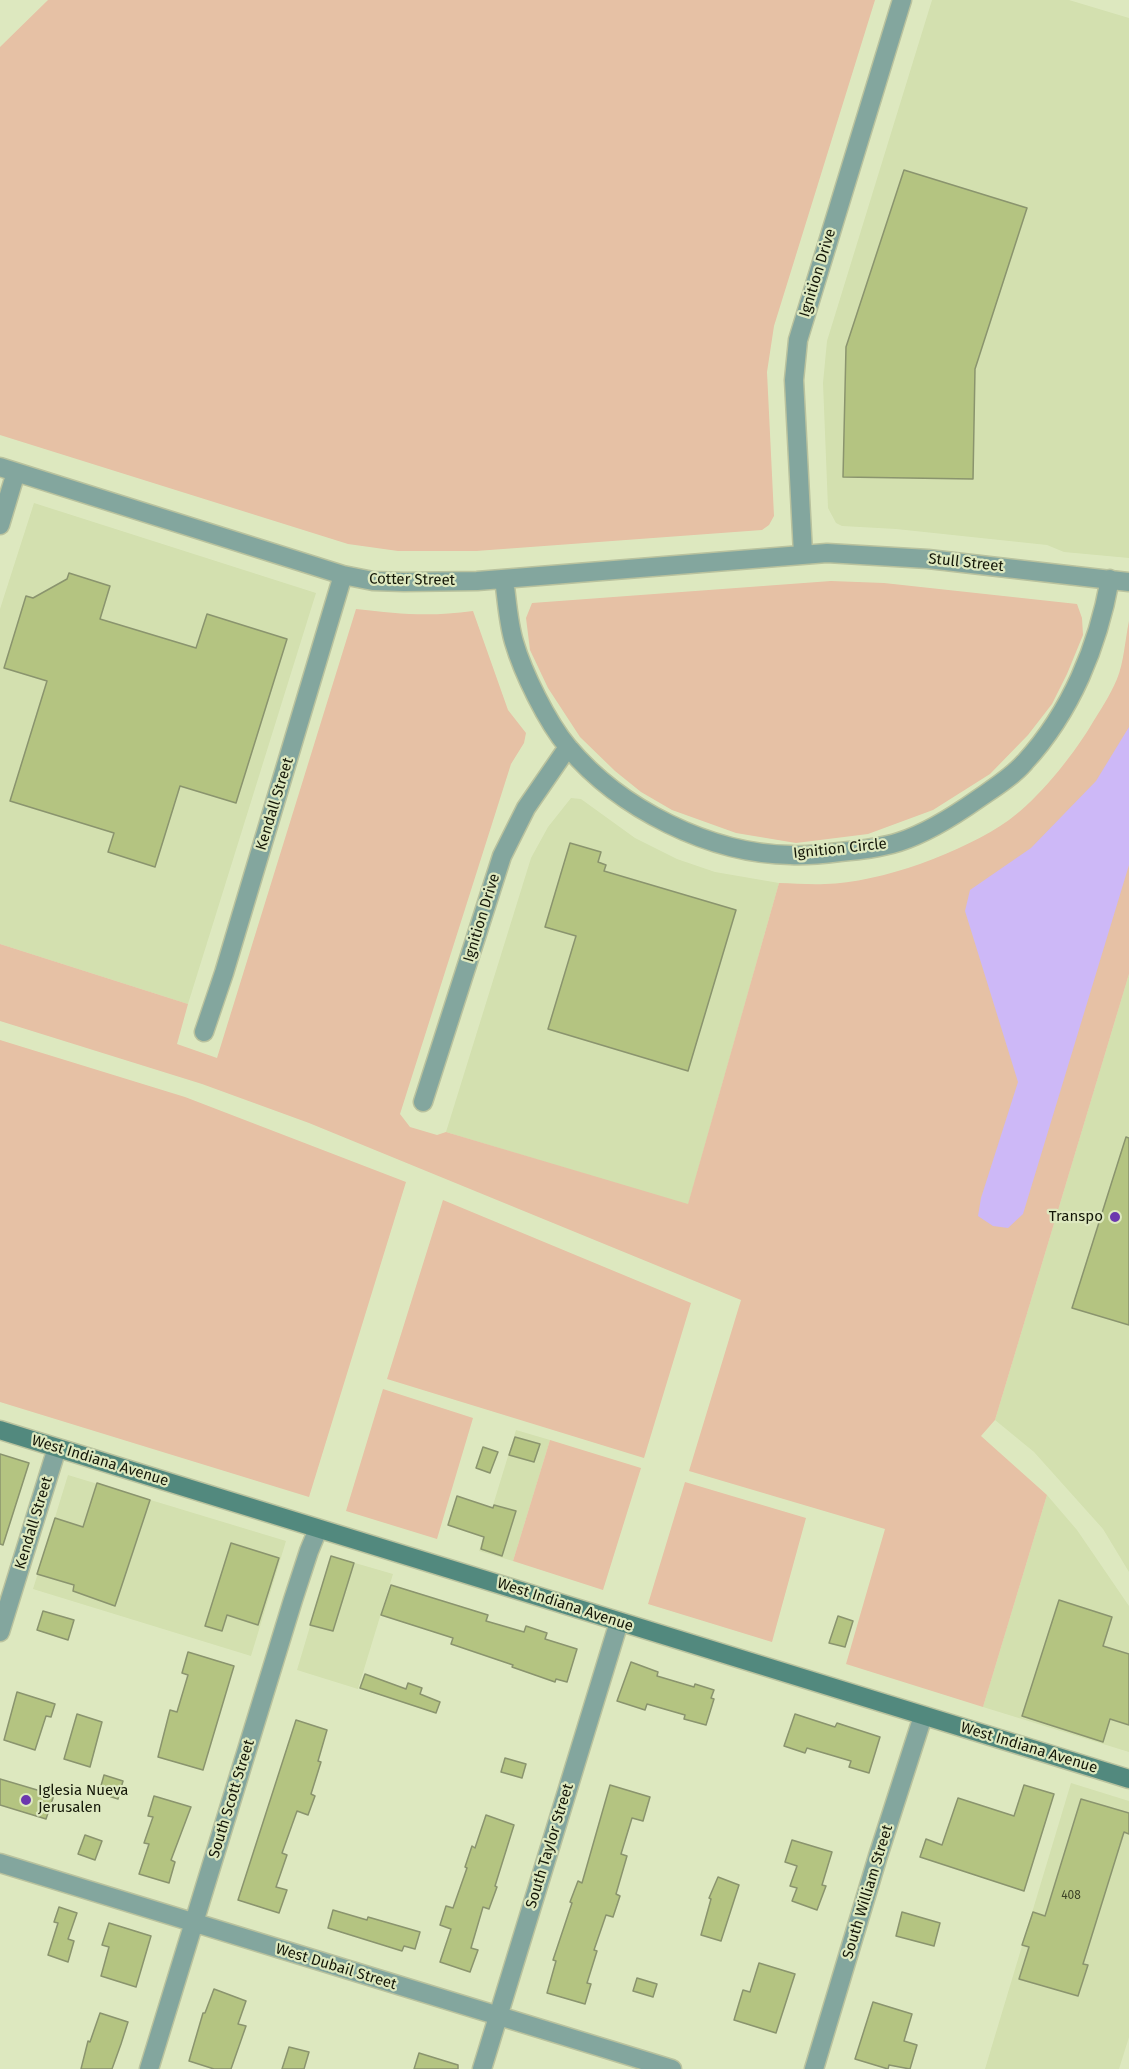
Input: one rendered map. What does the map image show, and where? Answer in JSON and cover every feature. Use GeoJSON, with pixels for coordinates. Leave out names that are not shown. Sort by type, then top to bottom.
{"type":"FeatureCollection","features":[{"type":"Feature","properties":{"kind":"street","name":"Ignition Drive"},"geometry":{"type":"LineString","coordinates":[[803,554],[794,380],[798,340],[902,0]]}},
{"type":"Feature","properties":{"kind":"street","name":"Cotter Street"},"geometry":{"type":"LineString","coordinates":[[8,470],[343,575],[373,581],[504,579],[803,554]]}},
{"type":"Feature","properties":{"kind":"street"},"geometry":{"type":"LineString","coordinates":[[0,525],[8,470]]}},
{"type":"Feature","properties":{"kind":"street","name":"Stull Street"},"geometry":{"type":"LineString","coordinates":[[803,554],[867,554],[928,559],[1129,582]]}},
{"type":"Feature","properties":{"kind":"street","name":"Kendall Street"},"geometry":{"type":"LineString","coordinates":[[204,1032],[224,973],[343,575]]}},
{"type":"Feature","properties":{"kind":"street","name":"Ignition Circle"},"geometry":{"type":"LineString","coordinates":[[504,579],[514,643],[543,707],[554,728],[568,747],[598,776],[639,807],[664,822],[726,846],[789,855],[866,849],[898,842],[930,829],[963,810],[1024,764],[1064,707],[1078,680],[1099,627],[1110,579]]}},
{"type":"Feature","properties":{"kind":"street","name":"Ignition Drive"},"geometry":{"type":"LineString","coordinates":[[423,1102],[502,856],[526,808],[568,747]]}},
{"type":"Feature","properties":{"kind":"street","name":"West Indiana Avenue"},"geometry":{"type":"LineString","coordinates":[[0,1430],[1129,1779]]}},
{"type":"Feature","properties":{"kind":"street","name":"Kendall Street"},"geometry":{"type":"LineString","coordinates":[[0,1632],[57,1448]]}},
{"type":"Feature","properties":{"kind":"street","name":"South Scott Street"},"geometry":{"type":"LineString","coordinates":[[149,2069],[293,1600],[318,1529]]}},
{"type":"Feature","properties":{"kind":"street","name":"South Taylor Street"},"geometry":{"type":"LineString","coordinates":[[482,2069],[619,1622]]}},
{"type":"Feature","properties":{"kind":"street","name":"South William Street"},"geometry":{"type":"LineString","coordinates":[[814,2069],[923,1716]]}},
{"type":"Feature","properties":{"kind":"street","name":"West Dubail Street"},"geometry":{"type":"LineString","coordinates":[[0,1863],[672,2069]]}},
{"type":"Feature","properties":{"kind":"shaded area"},"geometry":{"type":"Polygon","coordinates":[[[48,0],[875,0],[774,326],[767,372],[774,516],[769,525],[762,530],[476,551],[398,551],[348,544],[0,435],[0,47],[48,0]]]}},
{"type":"Feature","properties":{"kind":"shaded area"},"geometry":{"type":"Polygon","coordinates":[[[932,0],[1069,0],[1129,18],[1129,558],[1064,552],[1047,545],[896,529],[842,526],[836,523],[828,508],[823,383],[827,341],[932,0]]]}},
{"type":"Feature","properties":{"kind":"shaded area"},"geometry":{"type":"Polygon","coordinates":[[[34,503],[316,593],[188,1004],[0,944],[0,609],[34,503]]]}},
{"type":"Feature","properties":{"kind":"shaded area"},"geometry":{"type":"Polygon","coordinates":[[[831,581],[884,583],[1077,604],[1082,618],[1083,635],[1052,704],[1028,735],[990,774],[933,810],[868,834],[796,843],[736,833],[672,810],[641,792],[615,771],[580,737],[548,688],[530,650],[526,618],[532,603],[831,581]]]}},
{"type":"Feature","properties":{"kind":"shaded area"},"geometry":{"type":"Polygon","coordinates":[[[356,609],[414,614],[473,611],[508,710],[526,733],[524,743],[511,764],[400,1114],[410,1127],[437,1135],[446,1132],[688,1204],[779,883],[847,882],[896,872],[946,854],[1009,820],[1031,801],[1064,765],[1104,704],[1119,672],[1129,621],[1129,974],[995,1420],[981,1436],[1047,1495],[983,1707],[846,1664],[885,1529],[689,1471],[741,1300],[309,1123],[202,1084],[0,1021],[0,944],[188,1004],[177,1044],[217,1058],[356,609]]]}},
{"type":"Feature","properties":{"kind":"shaded area"},"geometry":{"type":"Polygon","coordinates":[[[1129,727],[1129,865],[1023,1214],[1008,1228],[993,1226],[978,1216],[981,1198],[1018,1082],[965,911],[970,890],[1031,848],[1096,781],[1129,727]]]}},
{"type":"Feature","properties":{"kind":"shaded area"},"geometry":{"type":"Polygon","coordinates":[[[571,798],[581,799],[635,838],[677,859],[715,872],[779,883],[688,1205],[446,1132],[531,858],[548,827],[571,798]]]}},
{"type":"Feature","properties":{"kind":"shaded area"},"geometry":{"type":"Polygon","coordinates":[[[1129,974],[1129,1572],[1103,1529],[1034,1452],[995,1420],[1129,974]]]}},
{"type":"Feature","properties":{"kind":"shaded area"},"geometry":{"type":"Polygon","coordinates":[[[0,1040],[185,1097],[406,1182],[309,1497],[0,1402],[0,1040]]]}},
{"type":"Feature","properties":{"kind":"shaded area"},"geometry":{"type":"Polygon","coordinates":[[[443,1200],[691,1303],[644,1458],[387,1379],[443,1200]]]}},
{"type":"Feature","properties":{"kind":"shaded area"},"geometry":{"type":"Polygon","coordinates":[[[383,1389],[473,1418],[437,1539],[346,1511],[383,1389]]]}},
{"type":"Feature","properties":{"kind":"shaded area"},"geometry":{"type":"Polygon","coordinates":[[[516,1430],[550,1440],[513,1561],[479,1551],[516,1430]]]}},
{"type":"Feature","properties":{"kind":"shaded area"},"geometry":{"type":"Polygon","coordinates":[[[550,1440],[641,1468],[603,1590],[513,1561],[550,1440]]]}},
{"type":"Feature","properties":{"kind":"shaded area"},"geometry":{"type":"Polygon","coordinates":[[[68,1475],[286,1541],[251,1656],[33,1589],[68,1475]]]}},
{"type":"Feature","properties":{"kind":"shaded area"},"geometry":{"type":"Polygon","coordinates":[[[685,1482],[806,1518],[772,1642],[648,1604],[685,1482]]]}},
{"type":"Feature","properties":{"kind":"shaded area"},"geometry":{"type":"Polygon","coordinates":[[[1047,1495],[1077,1530],[1129,1606],[1129,1752],[983,1707],[1047,1495]]]}},
{"type":"Feature","properties":{"kind":"shaded area"},"geometry":{"type":"Polygon","coordinates":[[[331,1556],[393,1574],[358,1689],[297,1670],[331,1556]]]}},
{"type":"Feature","properties":{"kind":"shaded area"},"geometry":{"type":"Polygon","coordinates":[[[1071,1783],[1129,1801],[1129,2037],[1119,2069],[985,2069],[1071,1783]]]}},
{"type":"Feature","properties":{"kind":"building"},"geometry":{"type":"Polygon","coordinates":[[[904,170],[1027,208],[975,369],[973,479],[843,477],[846,347],[904,170]]]}},
{"type":"Feature","properties":{"kind":"building"},"geometry":{"type":"Polygon","coordinates":[[[69,573],[110,586],[100,619],[196,648],[207,614],[287,639],[236,803],[180,786],[155,867],[108,852],[114,833],[10,801],[47,681],[4,668],[26,596],[33,598],[67,579],[69,573]]]}},
{"type":"Feature","properties":{"kind":"building"},"geometry":{"type":"Polygon","coordinates":[[[570,843],[601,852],[598,862],[606,865],[604,871],[736,910],[688,1071],[548,1029],[576,936],[545,927],[570,843]]]}},
{"type":"Feature","properties":{"kind":"building","name":"Transpo"},"geometry":{"type":"Polygon","coordinates":[[[1126,1137],[1129,1138],[1129,1325],[1072,1308],[1126,1137]]]}},
{"type":"Feature","properties":{"kind":"building"},"geometry":{"type":"Polygon","coordinates":[[[515,1437],[540,1444],[534,1462],[509,1455],[515,1437]]]}},
{"type":"Feature","properties":{"kind":"building"},"geometry":{"type":"Polygon","coordinates":[[[483,1447],[498,1452],[490,1473],[476,1468],[483,1447]]]}},
{"type":"Feature","properties":{"kind":"building"},"geometry":{"type":"Polygon","coordinates":[[[0,1454],[29,1463],[3,1545],[0,1544],[0,1454]]]}},
{"type":"Feature","properties":{"kind":"building"},"geometry":{"type":"Polygon","coordinates":[[[97,1483],[150,1500],[115,1606],[73,1591],[74,1585],[37,1574],[55,1518],[83,1527],[97,1483]]]}},
{"type":"Feature","properties":{"kind":"building"},"geometry":{"type":"Polygon","coordinates":[[[457,1496],[493,1508],[494,1505],[516,1511],[502,1556],[481,1549],[484,1537],[448,1525],[457,1496]]]}},
{"type":"Feature","properties":{"kind":"building"},"geometry":{"type":"Polygon","coordinates":[[[231,1543],[279,1558],[258,1625],[227,1615],[222,1631],[205,1626],[231,1543]]]}},
{"type":"Feature","properties":{"kind":"building"},"geometry":{"type":"Polygon","coordinates":[[[331,1556],[354,1563],[333,1631],[310,1625],[331,1556]]]}},
{"type":"Feature","properties":{"kind":"building"},"geometry":{"type":"Polygon","coordinates":[[[391,1585],[488,1615],[486,1621],[524,1632],[526,1626],[547,1633],[545,1639],[577,1649],[567,1682],[556,1679],[555,1682],[512,1667],[513,1665],[451,1644],[453,1638],[381,1615],[391,1585]]]}},
{"type":"Feature","properties":{"kind":"building"},"geometry":{"type":"Polygon","coordinates":[[[1059,1600],[1112,1617],[1103,1646],[1129,1654],[1129,1725],[1110,1719],[1103,1742],[1022,1716],[1059,1600]]]}},
{"type":"Feature","properties":{"kind":"building"},"geometry":{"type":"Polygon","coordinates":[[[43,1611],[74,1620],[68,1640],[37,1630],[43,1611]]]}},
{"type":"Feature","properties":{"kind":"building"},"geometry":{"type":"Polygon","coordinates":[[[838,1616],[853,1621],[845,1647],[829,1643],[838,1616]]]}},
{"type":"Feature","properties":{"kind":"building"},"geometry":{"type":"Polygon","coordinates":[[[188,1652],[234,1666],[203,1770],[158,1757],[170,1710],[177,1712],[188,1675],[182,1673],[188,1652]]]}},
{"type":"Feature","properties":{"kind":"building"},"geometry":{"type":"Polygon","coordinates":[[[631,1662],[658,1672],[657,1676],[694,1687],[695,1684],[714,1690],[711,1698],[714,1699],[706,1725],[684,1719],[685,1715],[647,1704],[645,1710],[617,1701],[631,1662]]]}},
{"type":"Feature","properties":{"kind":"building"},"geometry":{"type":"Polygon","coordinates":[[[365,1674],[406,1689],[408,1683],[422,1688],[420,1694],[440,1702],[436,1713],[360,1688],[365,1674]]]}},
{"type":"Feature","properties":{"kind":"building"},"geometry":{"type":"Polygon","coordinates":[[[17,1692],[55,1704],[51,1717],[46,1716],[35,1750],[4,1740],[17,1692]]]}},
{"type":"Feature","properties":{"kind":"building"},"geometry":{"type":"Polygon","coordinates":[[[77,1714],[102,1722],[90,1767],[64,1759],[77,1714]]]}},
{"type":"Feature","properties":{"kind":"building"},"geometry":{"type":"Polygon","coordinates":[[[795,1714],[835,1727],[837,1723],[880,1737],[869,1773],[849,1767],[851,1761],[807,1748],[805,1753],[784,1746],[795,1714]]]}},
{"type":"Feature","properties":{"kind":"building"},"geometry":{"type":"Polygon","coordinates":[[[296,1720],[327,1730],[318,1761],[321,1762],[311,1794],[315,1796],[308,1815],[297,1811],[282,1853],[287,1855],[276,1887],[287,1890],[279,1913],[238,1900],[296,1720]]]}},
{"type":"Feature","properties":{"kind":"building"},"geometry":{"type":"Polygon","coordinates":[[[505,1758],[526,1764],[522,1778],[501,1772],[505,1758]]]}},
{"type":"Feature","properties":{"kind":"building"},"geometry":{"type":"Polygon","coordinates":[[[104,1775],[123,1781],[118,1799],[99,1793],[104,1775]]]}},
{"type":"Feature","properties":{"kind":"building","name":"Iglesia Nueva Jerusalen"},"geometry":{"type":"Polygon","coordinates":[[[0,1779],[54,1795],[46,1819],[0,1805],[0,1779]]]}},
{"type":"Feature","properties":{"kind":"building"},"geometry":{"type":"Polygon","coordinates":[[[610,1785],[650,1797],[643,1821],[632,1818],[621,1854],[627,1856],[616,1894],[620,1896],[613,1917],[606,1915],[594,1950],[597,1951],[587,1983],[591,1984],[585,2004],[547,1993],[556,1961],[553,1960],[572,1903],[570,1902],[578,1881],[582,1883],[610,1785]]]}},
{"type":"Feature","properties":{"kind":"building"},"geometry":{"type":"Polygon","coordinates":[[[1024,1785],[1054,1794],[1024,1891],[920,1857],[926,1839],[942,1845],[958,1798],[1014,1816],[1024,1785]]]}},
{"type":"Feature","properties":{"kind":"building"},"geometry":{"type":"Polygon","coordinates":[[[154,1796],[191,1807],[171,1860],[175,1862],[169,1883],[139,1874],[149,1844],[144,1843],[153,1817],[148,1816],[154,1796]]]}},
{"type":"Feature","properties":{"kind":"building"},"geometry":{"type":"Polygon","coordinates":[[[1081,1799],[1129,1813],[1129,1834],[1124,1832],[1083,1964],[1088,1965],[1078,1996],[1019,1979],[1029,1947],[1022,1945],[1033,1912],[1045,1916],[1081,1799]]]}},
{"type":"Feature","properties":{"kind":"building"},"geometry":{"type":"Polygon","coordinates":[[[486,1815],[514,1825],[489,1909],[483,1907],[471,1948],[478,1950],[470,1972],[440,1962],[451,1929],[440,1925],[446,1906],[453,1908],[472,1846],[475,1848],[486,1815]]]}},
{"type":"Feature","properties":{"kind":"building"},"geometry":{"type":"Polygon","coordinates":[[[85,1835],[102,1841],[95,1860],[78,1854],[85,1835]]]}},
{"type":"Feature","properties":{"kind":"building"},"geometry":{"type":"Polygon","coordinates":[[[792,1840],[832,1852],[822,1885],[826,1886],[817,1910],[792,1901],[797,1888],[790,1886],[797,1866],[785,1862],[792,1840]]]}},
{"type":"Feature","properties":{"kind":"building"},"geometry":{"type":"Polygon","coordinates":[[[718,1877],[739,1885],[721,1941],[701,1935],[711,1899],[709,1898],[718,1877]]]}},
{"type":"Feature","properties":{"kind":"building"},"geometry":{"type":"Polygon","coordinates":[[[59,1907],[77,1913],[68,1939],[74,1941],[68,1962],[48,1955],[58,1923],[54,1922],[59,1907]]]}},
{"type":"Feature","properties":{"kind":"building"},"geometry":{"type":"Polygon","coordinates":[[[333,1910],[420,1932],[415,1949],[404,1946],[402,1951],[328,1928],[333,1910]]]}},
{"type":"Feature","properties":{"kind":"building"},"geometry":{"type":"Polygon","coordinates":[[[902,1912],[940,1923],[934,1946],[896,1936],[902,1912]]]}},
{"type":"Feature","properties":{"kind":"building"},"geometry":{"type":"Polygon","coordinates":[[[109,1923],[151,1936],[136,1987],[101,1976],[109,1947],[102,1945],[109,1923]]]}},
{"type":"Feature","properties":{"kind":"building"},"geometry":{"type":"Polygon","coordinates":[[[759,1963],[795,1974],[776,2033],[734,2020],[743,1990],[750,1992],[759,1963]]]}},
{"type":"Feature","properties":{"kind":"building"},"geometry":{"type":"Polygon","coordinates":[[[637,1978],[657,1984],[653,1997],[633,1991],[637,1978]]]}},
{"type":"Feature","properties":{"kind":"building"},"geometry":{"type":"Polygon","coordinates":[[[214,1989],[246,2001],[238,2024],[246,2026],[231,2069],[214,2069],[189,2061],[203,2013],[205,2013],[214,1989]]]}},
{"type":"Feature","properties":{"kind":"building"},"geometry":{"type":"Polygon","coordinates":[[[873,2002],[912,2014],[904,2041],[917,2045],[910,2069],[889,2065],[888,2069],[855,2059],[873,2002]]]}},
{"type":"Feature","properties":{"kind":"building"},"geometry":{"type":"Polygon","coordinates":[[[100,2013],[128,2022],[121,2044],[112,2069],[81,2069],[88,2041],[90,2042],[100,2013]]]}},
{"type":"Feature","properties":{"kind":"building"},"geometry":{"type":"Polygon","coordinates":[[[289,2047],[309,2052],[304,2069],[282,2069],[289,2047]]]}},
{"type":"Feature","properties":{"kind":"building"},"geometry":{"type":"Polygon","coordinates":[[[419,2053],[458,2065],[458,2069],[414,2069],[419,2053]]]}},
{"type":"Feature","properties":{"kind":"place","name":"Transpo"},"geometry":{"type":"Point","coordinates":[1115,1217]}},
{"type":"Feature","properties":{"kind":"place","name":"Iglesia Nueva Jerusalen"},"geometry":{"type":"Point","coordinates":[26,1800]}}]}
